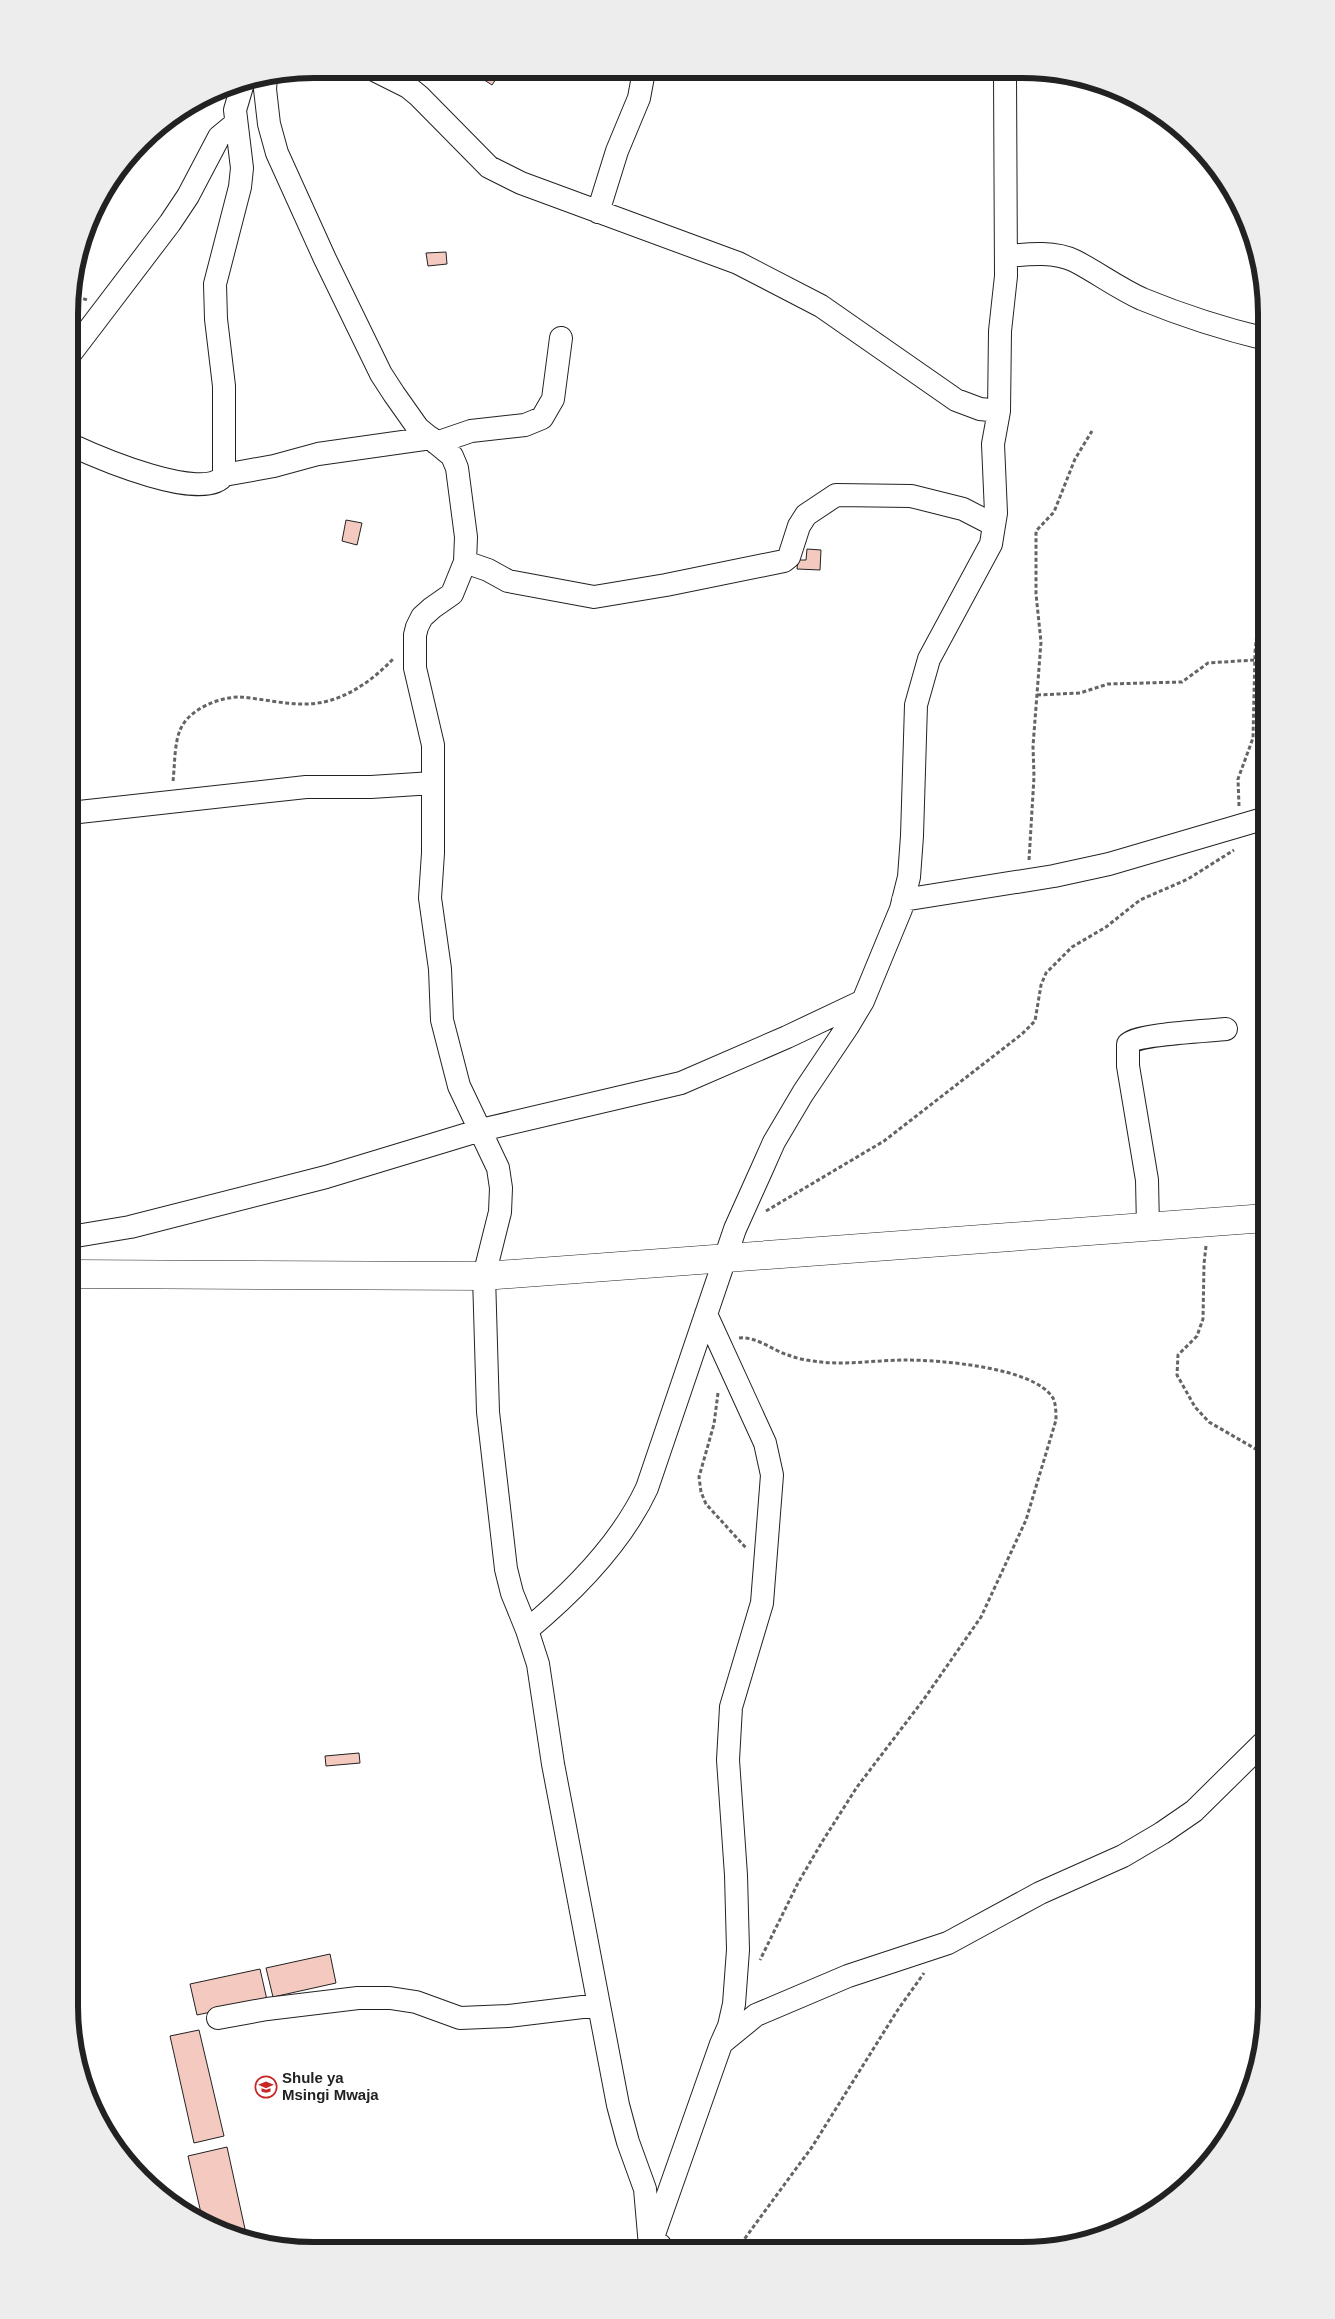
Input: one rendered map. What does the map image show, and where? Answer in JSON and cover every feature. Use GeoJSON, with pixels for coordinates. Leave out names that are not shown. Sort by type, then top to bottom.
{"type":"FeatureCollection","features":[{"type":"Feature","properties":{"kind":"main road"},"geometry":{"type":"LineString","coordinates":[[78,1274],[484,1276],[1258,1219]]}},
{"type":"Feature","properties":{"kind":"street"},"geometry":{"type":"LineString","coordinates":[[390,78],[408,87],[419,96],[489,167],[521,183],[738,263],[821,306],[956,400],[980,409],[999,410]]}},
{"type":"Feature","properties":{"kind":"street"},"geometry":{"type":"LineString","coordinates":[[598,212],[617,151],[639,98],[643,78]]}},
{"type":"Feature","properties":{"kind":"street"},"geometry":{"type":"LineString","coordinates":[[527,1630],[593,1566],[620,1536],[635,1514],[647,1488],[735,1229],[774,1142],[863,1001],[884,955],[903,900],[909,877],[911,852],[916,705],[929,659],[991,544],[996,513],[993,444],[999,410],[1000,331],[1006,256],[1005,78]]}},
{"type":"Feature","properties":{"kind":"street"},"geometry":{"type":"LineString","coordinates":[[256,85],[277,153],[289,183],[381,374],[414,422],[452,456],[457,468],[466,537],[465,562],[452,594],[422,617],[415,635],[415,668],[433,745],[433,852],[430,898],[431,916],[440,969],[442,1020],[459,1086],[498,1168],[501,1188],[500,1212],[484,1276],[488,1412],[502,1545],[512,1592],[538,1664],[553,1764],[618,2105],[628,2142],[645,2189],[654,2242]]}},
{"type":"Feature","properties":{"kind":"street"},"geometry":{"type":"LineString","coordinates":[[78,447],[182,484],[208,485],[220,481],[224,476],[224,386],[214,290],[240,187],[242,168],[235,106],[252,86]]}},
{"type":"Feature","properties":{"kind":"street"},"geometry":{"type":"LineString","coordinates":[[78,344],[170,223],[188,196],[217,140],[236,123]]}},
{"type":"Feature","properties":{"kind":"street"},"geometry":{"type":"LineString","coordinates":[[1006,256],[1024,254],[1064,257],[1074,260],[1111,284],[1140,298],[1167,309],[1258,337]]}},
{"type":"Feature","properties":{"kind":"street"},"geometry":{"type":"LineString","coordinates":[[224,476],[274,466],[318,454],[434,441],[471,431],[525,425],[542,418],[553,399],[561,338]]}},
{"type":"Feature","properties":{"kind":"street"},"geometry":{"type":"LineString","coordinates":[[465,562],[508,580],[600,597],[784,561],[789,557],[799,526],[806,515],[836,495],[891,495],[917,498],[963,509],[994,525]]}},
{"type":"Feature","properties":{"kind":"street"},"geometry":{"type":"LineString","coordinates":[[78,812],[306,787],[371,787],[433,783]]}},
{"type":"Feature","properties":{"kind":"street"},"geometry":{"type":"LineString","coordinates":[[903,900],[1028,881],[1238,837],[1258,823]]}},
{"type":"Feature","properties":{"kind":"street"},"geometry":{"type":"LineString","coordinates":[[78,1236],[130,1226],[326,1177],[480,1130],[659,1089],[698,1078],[863,1001]]}},
{"type":"Feature","properties":{"kind":"street"},"geometry":{"type":"LineString","coordinates":[[1148,1227],[1146,1180],[1128,1066],[1128,1044],[1137,1038],[1155,1035],[1226,1029]]}},
{"type":"Feature","properties":{"kind":"street"},"geometry":{"type":"LineString","coordinates":[[657,2242],[720,2044],[730,2026],[734,2004],[738,1950],[736,1875],[728,1760],[731,1707],[762,1604],[772,1485],[765,1443],[748,1401],[706,1314]]}},
{"type":"Feature","properties":{"kind":"street"},"geometry":{"type":"LineString","coordinates":[[720,2044],[756,2015],[848,1976],[942,1945],[1040,1893],[1123,1856],[1194,1811],[1258,1748]]}},
{"type":"Feature","properties":{"kind":"street"},"geometry":{"type":"LineString","coordinates":[[218,2018],[267,2009],[358,1998],[390,1998],[416,2002],[460,2018],[508,2016],[599,2005]]}},
{"type":"Feature","properties":{"kind":"path"},"geometry":{"type":"LineString","coordinates":[[1028,881],[1034,777],[1032,746],[1038,695],[1041,642],[1036,594],[1036,531],[1054,512],[1075,459],[1092,431]]}},
{"type":"Feature","properties":{"kind":"path"},"geometry":{"type":"LineString","coordinates":[[735,1229],[884,1141],[1022,1034],[1035,1021],[1041,985],[1046,973],[1072,947],[1106,928],[1140,900],[1188,878],[1238,837],[1238,779],[1253,738],[1254,660],[1258,623]]}},
{"type":"Feature","properties":{"kind":"path"},"geometry":{"type":"LineString","coordinates":[[172,802],[180,729],[196,712],[209,704],[240,697],[283,702],[327,702],[367,683],[415,635]]}},
{"type":"Feature","properties":{"kind":"path"},"geometry":{"type":"LineString","coordinates":[[1038,695],[1080,693],[1108,684],[1182,682],[1208,663],[1254,660]]}},
{"type":"Feature","properties":{"kind":"path"},"geometry":{"type":"LineString","coordinates":[[1210,1223],[1204,1264],[1203,1319],[1198,1336],[1178,1355],[1176,1375],[1195,1407],[1209,1422],[1258,1450]]}},
{"type":"Feature","properties":{"kind":"path"},"geometry":{"type":"LineString","coordinates":[[718,1340],[747,1337],[788,1356],[824,1362],[907,1360],[982,1367],[1030,1379],[1047,1392],[1053,1399],[1056,1408],[1056,1420],[1026,1520],[981,1617],[924,1699],[857,1787],[822,1842],[756,1966]]}},
{"type":"Feature","properties":{"kind":"path"},"geometry":{"type":"LineString","coordinates":[[719,1388],[714,1424],[699,1478],[701,1492],[706,1504],[745,1547],[764,1572]]}},
{"type":"Feature","properties":{"kind":"path"},"geometry":{"type":"LineString","coordinates":[[743,2242],[812,2147],[897,2010],[942,1945]]}},
{"type":"Feature","properties":{"kind":"building"},"geometry":{"type":"Polygon","coordinates":[[[481,78],[497,78],[492,85],[481,78]]]}},
{"type":"Feature","properties":{"kind":"building"},"geometry":{"type":"Polygon","coordinates":[[[446,252],[447,264],[428,266],[426,253],[446,252]]]}},
{"type":"Feature","properties":{"kind":"building"},"geometry":{"type":"Polygon","coordinates":[[[346,520],[362,523],[357,545],[342,541],[346,520]]]}},
{"type":"Feature","properties":{"kind":"building"},"geometry":{"type":"Polygon","coordinates":[[[807,549],[821,550],[820,570],[797,569],[798,560],[806,560],[807,549]]]}},
{"type":"Feature","properties":{"kind":"building"},"geometry":{"type":"Polygon","coordinates":[[[359,1753],[360,1763],[326,1766],[325,1756],[359,1753]]]}},
{"type":"Feature","properties":{"kind":"building"},"geometry":{"type":"Polygon","coordinates":[[[330,1954],[336,1983],[273,1997],[266,1968],[330,1954]]]}},
{"type":"Feature","properties":{"kind":"building"},"geometry":{"type":"Polygon","coordinates":[[[260,1969],[267,2000],[197,2015],[190,1984],[260,1969]]]}},
{"type":"Feature","properties":{"kind":"building"},"geometry":{"type":"Polygon","coordinates":[[[199,2030],[224,2136],[194,2143],[170,2036],[199,2030]]]}},
{"type":"Feature","properties":{"kind":"building"},"geometry":{"type":"Polygon","coordinates":[[[227,2147],[245,2229],[241,2230],[223,2224],[201,2213],[188,2156],[227,2147]]]}},
{"type":"Feature","properties":{"kind":"place","name":"Shule ya Msingi Mwaja"},"geometry":{"type":"Point","coordinates":[266,2087]}}]}
